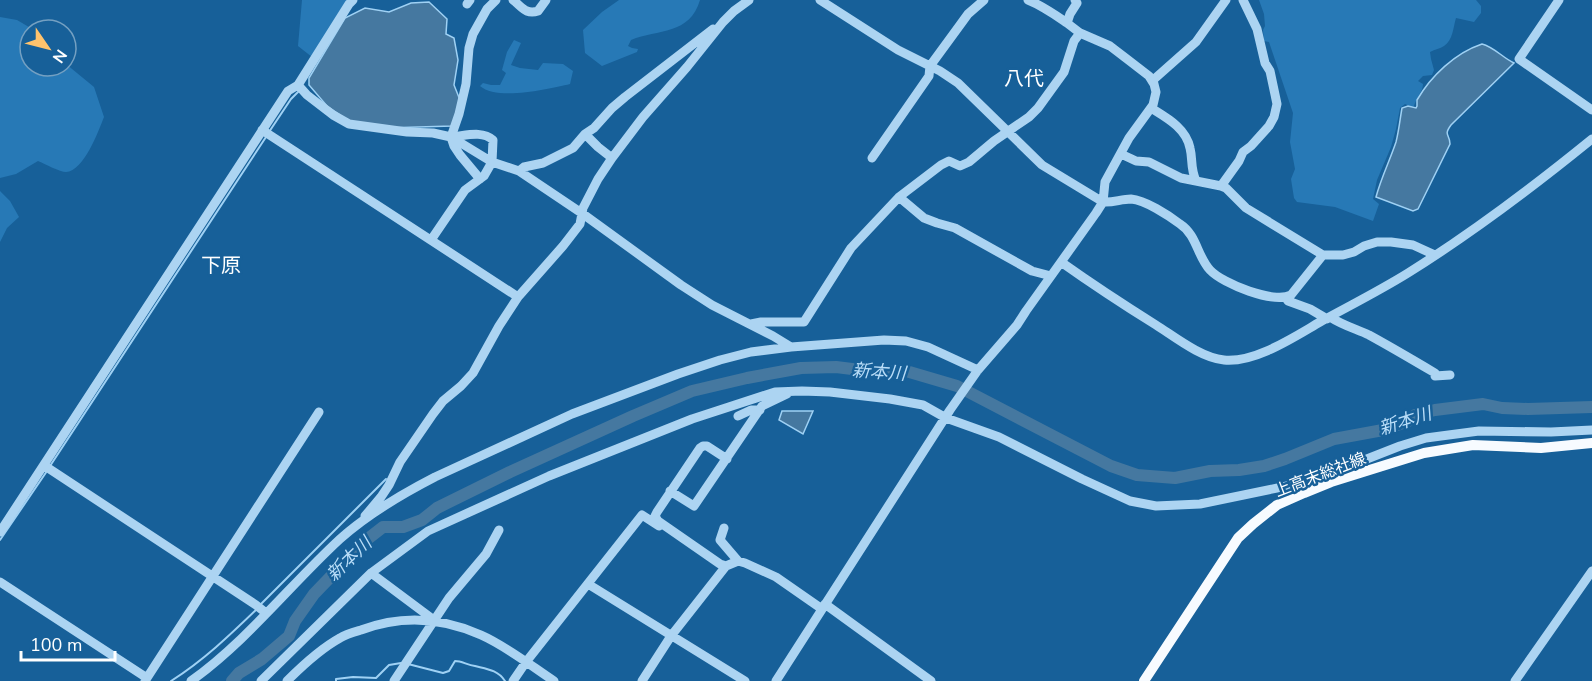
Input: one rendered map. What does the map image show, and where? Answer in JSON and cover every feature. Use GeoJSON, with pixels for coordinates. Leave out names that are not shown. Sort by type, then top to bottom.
{"type":"FeatureCollection","features":[{"type":"Feature","properties":{"kind":"main road","name":"上高末総社線"},"geometry":{"type":"LineString","coordinates":[[1144,681],[1239,538],[1252,524],[1277,505],[1331,482],[1433,451],[1473,445],[1541,448],[1592,443]]}},
{"type":"Feature","properties":{"kind":"street"},"geometry":{"type":"LineString","coordinates":[[0,532],[262,130],[288,91],[298,85],[353,0]]}},
{"type":"Feature","properties":{"kind":"street"},"geometry":{"type":"LineString","coordinates":[[480,179],[454,146],[451,137],[466,84],[469,48],[473,34],[487,9],[496,0]]}},
{"type":"Feature","properties":{"kind":"street"},"geometry":{"type":"LineString","coordinates":[[513,0],[525,11],[531,13],[538,11],[546,0]]}},
{"type":"Feature","properties":{"kind":"street"},"geometry":{"type":"LineString","coordinates":[[362,522],[385,491],[400,462],[433,414],[443,401],[473,373],[518,297],[580,224],[583,208],[612,158],[643,117],[718,28],[748,0]]}},
{"type":"Feature","properties":{"kind":"street"},"geometry":{"type":"LineString","coordinates":[[820,0],[898,50],[958,83],[1042,165],[1103,202],[1132,199],[1144,202],[1183,225],[1192,234],[1210,270],[1226,281],[1244,290],[1286,298],[1291,295],[1323,255]]}},
{"type":"Feature","properties":{"kind":"street"},"geometry":{"type":"LineString","coordinates":[[872,158],[929,76],[930,66],[968,14],[984,0]]}},
{"type":"Feature","properties":{"kind":"street"},"geometry":{"type":"LineString","coordinates":[[776,681],[976,372],[1017,325],[1103,202],[1105,182],[1130,138],[1153,105],[1156,92],[1149,76],[1110,46],[1080,33],[1048,11],[1044,3],[1028,0]]}},
{"type":"Feature","properties":{"kind":"street"},"geometry":{"type":"LineString","coordinates":[[1067,23],[1077,3],[1075,0]]}},
{"type":"Feature","properties":{"kind":"street"},"geometry":{"type":"LineString","coordinates":[[1152,81],[1196,42],[1226,0]]}},
{"type":"Feature","properties":{"kind":"street"},"geometry":{"type":"LineString","coordinates":[[1221,186],[1243,152],[1269,126],[1277,104],[1257,29],[1244,0]]}},
{"type":"Feature","properties":{"kind":"street"},"geometry":{"type":"LineString","coordinates":[[1558,0],[1519,59],[1592,110]]}},
{"type":"Feature","properties":{"kind":"street"},"geometry":{"type":"LineString","coordinates":[[519,171],[524,167],[552,159],[573,148],[612,108],[708,32],[718,28]]}},
{"type":"Feature","properties":{"kind":"street"},"geometry":{"type":"LineString","coordinates":[[751,324],[804,322],[847,253],[899,197],[949,161],[960,166],[969,162],[1038,108],[1064,72],[1074,41],[1080,33]]}},
{"type":"Feature","properties":{"kind":"street"},"geometry":{"type":"LineString","coordinates":[[298,85],[333,115],[349,124],[451,137],[492,162],[519,171],[711,305],[791,347]]}},
{"type":"Feature","properties":{"kind":"street"},"geometry":{"type":"LineString","coordinates":[[1151,108],[1169,119],[1184,134],[1191,148],[1192,173],[1196,181]]}},
{"type":"Feature","properties":{"kind":"street"},"geometry":{"type":"LineString","coordinates":[[262,130],[518,297]]}},
{"type":"Feature","properties":{"kind":"street"},"geometry":{"type":"LineString","coordinates":[[431,240],[465,190],[484,176],[492,162],[493,140],[489,137],[470,134],[451,137]]}},
{"type":"Feature","properties":{"kind":"street"},"geometry":{"type":"LineString","coordinates":[[585,134],[612,158]]}},
{"type":"Feature","properties":{"kind":"street"},"geometry":{"type":"LineString","coordinates":[[1061,262],[1185,344],[1218,359],[1238,361],[1256,356],[1401,278],[1592,140]]}},
{"type":"Feature","properties":{"kind":"street"},"geometry":{"type":"LineString","coordinates":[[1121,154],[1136,161],[1149,162],[1181,178],[1226,188],[1246,208],[1323,255],[1343,255],[1377,242],[1413,245],[1435,255]]}},
{"type":"Feature","properties":{"kind":"street"},"geometry":{"type":"LineString","coordinates":[[899,197],[924,218],[955,228],[1022,266],[1050,276]]}},
{"type":"Feature","properties":{"kind":"street"},"geometry":{"type":"LineString","coordinates":[[1286,298],[1288,301],[1383,342],[1435,373],[1435,376],[1450,375]]}},
{"type":"Feature","properties":{"kind":"street"},"geometry":{"type":"LineString","coordinates":[[191,681],[222,656],[340,539],[362,522],[435,477],[572,414],[720,360],[751,352],[791,347],[884,340],[906,341],[928,347],[976,372]]}},
{"type":"Feature","properties":{"kind":"street"},"geometry":{"type":"LineString","coordinates":[[670,491],[694,507],[759,410],[767,403],[791,391]]}},
{"type":"Feature","properties":{"kind":"street"},"geometry":{"type":"LineString","coordinates":[[261,681],[371,573],[428,531],[540,480],[692,419],[767,395],[791,391],[830,392],[923,405],[999,437],[1130,501],[1156,506],[1200,504],[1287,486],[1426,438],[1479,431],[1592,430]]}},
{"type":"Feature","properties":{"kind":"street"},"geometry":{"type":"LineString","coordinates":[[738,416],[751,410],[759,410]]}},
{"type":"Feature","properties":{"kind":"street"},"geometry":{"type":"LineString","coordinates":[[0,582],[146,679],[319,412]]}},
{"type":"Feature","properties":{"kind":"street"},"geometry":{"type":"LineString","coordinates":[[726,566],[658,521],[656,516],[670,491],[700,448],[707,446],[727,459]]}},
{"type":"Feature","properties":{"kind":"street"},"geometry":{"type":"LineString","coordinates":[[45,466],[266,613]]}},
{"type":"Feature","properties":{"kind":"street"},"geometry":{"type":"LineString","coordinates":[[513,681],[642,515],[679,539],[684,539]]}},
{"type":"Feature","properties":{"kind":"street"},"geometry":{"type":"LineString","coordinates":[[724,528],[720,540],[738,561]]}},
{"type":"Feature","properties":{"kind":"street"},"geometry":{"type":"LineString","coordinates":[[394,681],[449,598],[486,554],[499,530]]}},
{"type":"Feature","properties":{"kind":"street"},"geometry":{"type":"LineString","coordinates":[[642,681],[671,636],[726,566],[738,561],[776,577],[824,607],[931,681]]}},
{"type":"Feature","properties":{"kind":"street"},"geometry":{"type":"LineString","coordinates":[[1515,681],[1592,571]]}},
{"type":"Feature","properties":{"kind":"street"},"geometry":{"type":"LineString","coordinates":[[371,573],[435,621]]}},
{"type":"Feature","properties":{"kind":"street"},"geometry":{"type":"LineString","coordinates":[[588,584],[745,681]]}},
{"type":"Feature","properties":{"kind":"street"},"geometry":{"type":"LineString","coordinates":[[286,681],[310,658],[341,637],[375,624],[403,619],[435,621],[482,635],[554,681]]}},
{"type":"Feature","properties":{"kind":"shaded area"},"geometry":{"type":"Polygon","coordinates":[[[302,0],[347,0],[312,57],[298,46],[302,0]]]}},
{"type":"Feature","properties":{"kind":"shaded area"},"geometry":{"type":"Polygon","coordinates":[[[619,0],[700,0],[689,19],[681,25],[631,40],[628,46],[638,49],[637,52],[602,66],[585,53],[583,30],[619,0]]]}},
{"type":"Feature","properties":{"kind":"shaded area"},"geometry":{"type":"Polygon","coordinates":[[[1259,0],[1476,0],[1481,6],[1481,13],[1474,22],[1456,18],[1447,43],[1430,52],[1434,70],[1432,75],[1423,76],[1418,81],[1423,84],[1423,87],[1414,106],[1405,104],[1400,108],[1391,147],[1377,180],[1373,199],[1379,204],[1373,221],[1335,207],[1297,202],[1294,198],[1291,179],[1295,169],[1290,142],[1293,113],[1269,42],[1264,41],[1264,14],[1259,0]]]}},
{"type":"Feature","properties":{"kind":"shaded area"},"geometry":{"type":"Polygon","coordinates":[[[429,2],[447,19],[446,34],[454,38],[458,60],[454,85],[460,100],[452,126],[384,128],[349,121],[327,106],[309,85],[309,78],[345,18],[365,8],[389,12],[411,3],[429,2]]]}},
{"type":"Feature","properties":{"kind":"shaded area"},"geometry":{"type":"Polygon","coordinates":[[[0,17],[18,21],[18,78],[78,78],[78,74],[94,87],[104,117],[90,150],[73,170],[63,172],[38,161],[16,174],[0,178],[0,17]]]}},
{"type":"Feature","properties":{"kind":"shaded area"},"geometry":{"type":"Polygon","coordinates":[[[514,40],[521,43],[511,65],[538,70],[543,63],[563,64],[573,71],[570,84],[537,91],[510,93],[498,93],[480,86],[483,83],[500,85],[506,73],[502,70],[507,52],[514,40]]]}},
{"type":"Feature","properties":{"kind":"shaded area"},"geometry":{"type":"Polygon","coordinates":[[[1482,44],[1514,63],[1451,125],[1447,133],[1450,144],[1418,209],[1413,211],[1376,197],[1396,142],[1402,108],[1408,106],[1416,108],[1417,100],[1429,82],[1445,66],[1462,53],[1482,44]]]}},
{"type":"Feature","properties":{"kind":"shaded area"},"geometry":{"type":"Polygon","coordinates":[[[0,191],[10,201],[19,217],[7,228],[0,242],[0,191]]]}},
{"type":"Feature","properties":{"kind":"shaded area"},"geometry":{"type":"Polygon","coordinates":[[[782,411],[813,411],[803,434],[779,420],[782,411]]]}},
{"type":"Feature","properties":{"kind":"waterway"},"geometry":{"type":"LineString","coordinates":[[269,132],[299,91]]}},
{"type":"Feature","properties":{"kind":"waterway"},"geometry":{"type":"LineString","coordinates":[[50,466],[266,137]]}},
{"type":"Feature","properties":{"kind":"waterway","name":"新本川"},"geometry":{"type":"LineString","coordinates":[[232,681],[239,673],[262,659],[289,636],[295,621],[314,594],[365,541],[383,527],[403,527],[422,520],[437,508],[510,472],[692,391],[747,378],[801,368],[836,367],[868,371],[906,371],[957,386],[1111,466],[1137,475],[1175,478],[1210,471],[1264,466],[1334,439],[1383,430],[1408,421],[1415,415],[1435,410],[1483,404],[1502,408],[1528,409],[1592,407]]}},
{"type":"Feature","properties":{"kind":"waterway"},"geometry":{"type":"LineString","coordinates":[[0,540],[47,471]]}},
{"type":"Feature","properties":{"kind":"waterway"},"geometry":{"type":"LineString","coordinates":[[261,604],[386,479]]}},
{"type":"Feature","properties":{"kind":"waterway"},"geometry":{"type":"LineString","coordinates":[[171,681],[205,656],[257,609]]}},
{"type":"Feature","properties":{"kind":"waterway"},"geometry":{"type":"LineString","coordinates":[[408,664],[443,673],[449,671],[455,661],[458,661],[492,670],[505,681]]}},
{"type":"Feature","properties":{"kind":"waterway"},"geometry":{"type":"LineString","coordinates":[[336,681],[336,679],[353,677],[376,678],[389,665],[401,663]]}},
{"type":"Feature","properties":{"kind":"district","name":"八代"},"geometry":{"type":"Point","coordinates":[1024,78]}},
{"type":"Feature","properties":{"kind":"district","name":"下原"},"geometry":{"type":"Point","coordinates":[221,265]}}]}
